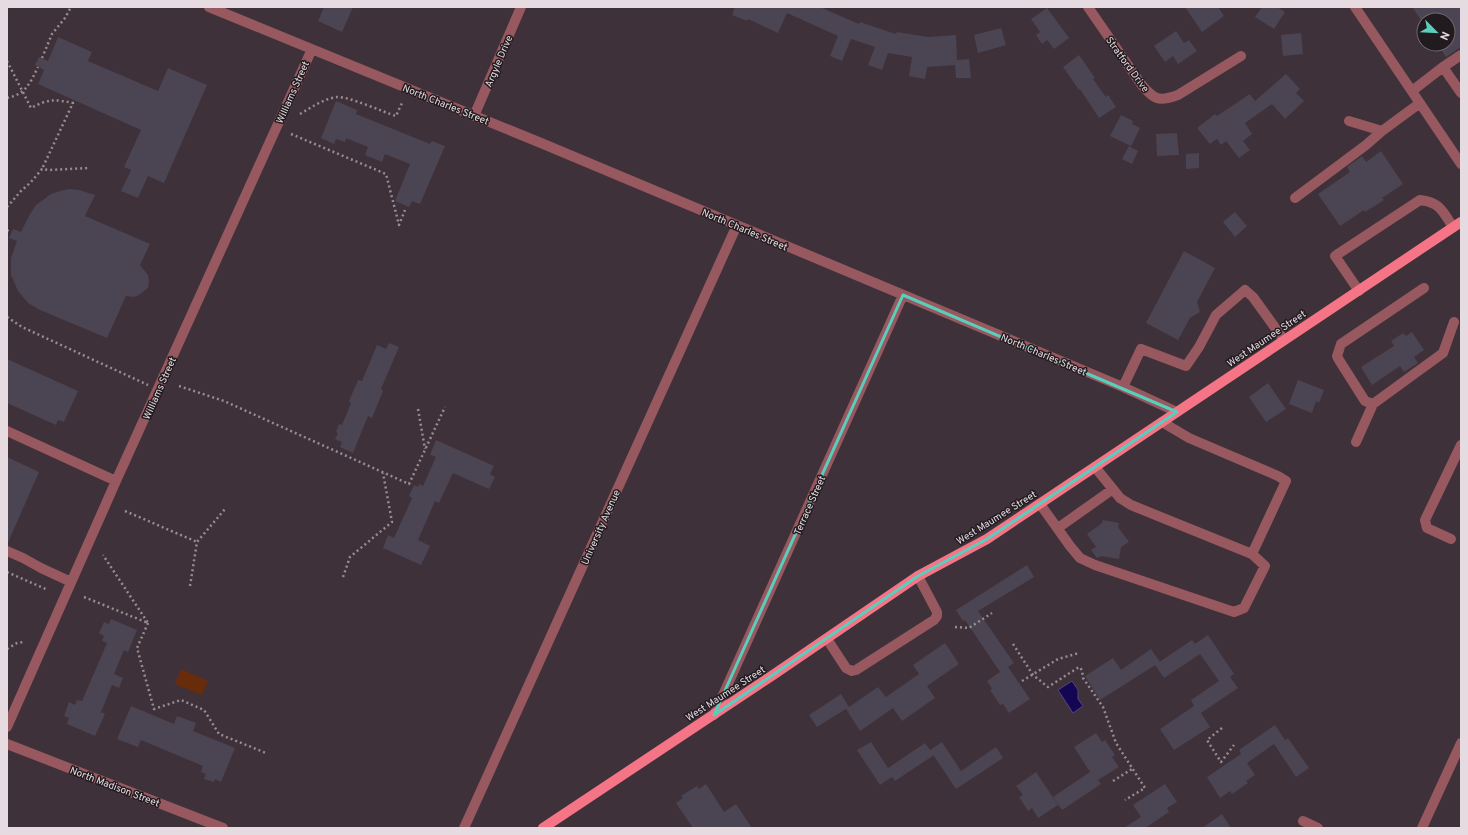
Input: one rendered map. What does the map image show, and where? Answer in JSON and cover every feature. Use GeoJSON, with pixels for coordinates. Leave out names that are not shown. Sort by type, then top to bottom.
{"type":"FeatureCollection","features":[{"type":"Feature","properties":{"kind":"main road","name":"West Maumee Street"},"geometry":{"type":"LineString","coordinates":[[543,828],[714,715],[918,576],[987,539],[1457,225]]}},
{"type":"Feature","properties":{"kind":"street","name":"North Charles Street"},"geometry":{"type":"LineString","coordinates":[[210,7],[1123,387],[1177,412]]}},
{"type":"Feature","properties":{"kind":"street","name":"Argyle Drive"},"geometry":{"type":"LineString","coordinates":[[474,116],[521,7]]}},
{"type":"Feature","properties":{"kind":"street","name":"Stratford Drive"},"geometry":{"type":"LineString","coordinates":[[1088,7],[1141,84],[1149,94],[1157,99],[1168,99],[1178,95],[1242,56]]}},
{"type":"Feature","properties":{"kind":"street"},"geometry":{"type":"LineString","coordinates":[[1355,7],[1461,164]]}},
{"type":"Feature","properties":{"kind":"street","name":"Williams Street"},"geometry":{"type":"LineString","coordinates":[[7,727],[116,481],[312,49]]}},
{"type":"Feature","properties":{"kind":"street"},"geometry":{"type":"LineString","coordinates":[[1412,91],[1461,55]]}},
{"type":"Feature","properties":{"kind":"street"},"geometry":{"type":"LineString","coordinates":[[1443,67],[1461,93]]}},
{"type":"Feature","properties":{"kind":"street"},"geometry":{"type":"LineString","coordinates":[[1295,198],[1366,145],[1420,102]]}},
{"type":"Feature","properties":{"kind":"street"},"geometry":{"type":"LineString","coordinates":[[1348,121],[1382,131]]}},
{"type":"Feature","properties":{"kind":"street"},"geometry":{"type":"LineString","coordinates":[[1359,290],[1335,256],[1420,200],[1430,201],[1457,225]]}},
{"type":"Feature","properties":{"kind":"street","name":"University Avenue"},"geometry":{"type":"LineString","coordinates":[[464,828],[736,226]]}},
{"type":"Feature","properties":{"kind":"street"},"geometry":{"type":"LineString","coordinates":[[1373,404],[1365,401],[1338,360],[1337,356],[1341,344],[1424,288]]}},
{"type":"Feature","properties":{"kind":"street"},"geometry":{"type":"LineString","coordinates":[[1123,387],[1141,349],[1186,366],[1199,347],[1216,315],[1245,290],[1254,297],[1284,340]]}},
{"type":"Feature","properties":{"kind":"street","name":"Terrace Street"},"geometry":{"type":"LineString","coordinates":[[714,715],[903,295]]}},
{"type":"Feature","properties":{"kind":"street"},"geometry":{"type":"LineString","coordinates":[[1356,442],[1373,404],[1443,353],[1454,322]]}},
{"type":"Feature","properties":{"kind":"street"},"geometry":{"type":"LineString","coordinates":[[1162,422],[1189,438],[1278,476],[1286,481],[1252,554]]}},
{"type":"Feature","properties":{"kind":"street"},"geometry":{"type":"LineString","coordinates":[[7,431],[116,481]]}},
{"type":"Feature","properties":{"kind":"street"},"geometry":{"type":"LineString","coordinates":[[1451,539],[1428,528],[1425,520],[1461,445]]}},
{"type":"Feature","properties":{"kind":"street"},"geometry":{"type":"LineString","coordinates":[[1040,504],[1080,558],[1095,565],[1234,612],[1244,608],[1265,566],[1252,554],[1131,505],[1120,498],[1096,467]]}},
{"type":"Feature","properties":{"kind":"street"},"geometry":{"type":"LineString","coordinates":[[1058,528],[1113,489]]}},
{"type":"Feature","properties":{"kind":"street"},"geometry":{"type":"LineString","coordinates":[[7,551],[71,582]]}},
{"type":"Feature","properties":{"kind":"street"},"geometry":{"type":"LineString","coordinates":[[827,639],[846,668],[852,671],[856,670],[934,620],[937,616],[937,612],[918,576]]}},
{"type":"Feature","properties":{"kind":"street"},"geometry":{"type":"LineString","coordinates":[[1422,828],[1461,743]]}},
{"type":"Feature","properties":{"kind":"street","name":"North Madison Street"},"geometry":{"type":"LineString","coordinates":[[7,744],[223,828]]}},
{"type":"Feature","properties":{"kind":"street"},"geometry":{"type":"LineString","coordinates":[[1303,821],[1318,828]]}},
{"type":"Feature","properties":{"kind":"path"},"geometry":{"type":"LineString","coordinates":[[42,58],[52,34],[65,18],[71,7]]}},
{"type":"Feature","properties":{"kind":"path"},"geometry":{"type":"LineString","coordinates":[[7,61],[31,108],[42,102],[56,100],[74,102],[42,169],[31,182],[17,194],[7,207]]}},
{"type":"Feature","properties":{"kind":"path"},"geometry":{"type":"LineString","coordinates":[[7,98],[22,93],[29,85],[38,67]]}},
{"type":"Feature","properties":{"kind":"path"},"geometry":{"type":"LineString","coordinates":[[300,114],[322,102],[338,97],[348,99],[396,116],[402,103]]}},
{"type":"Feature","properties":{"kind":"path"},"geometry":{"type":"LineString","coordinates":[[291,134],[386,174],[399,225],[405,210]]}},
{"type":"Feature","properties":{"kind":"path"},"geometry":{"type":"LineString","coordinates":[[42,169],[88,168]]}},
{"type":"Feature","properties":{"kind":"path"},"geometry":{"type":"LineString","coordinates":[[7,230],[11,233]]}},
{"type":"Feature","properties":{"kind":"path"},"geometry":{"type":"LineString","coordinates":[[7,317],[22,327],[149,386]]}},
{"type":"Feature","properties":{"kind":"path"},"geometry":{"type":"LineString","coordinates":[[178,386],[224,400],[409,484],[445,407]]}},
{"type":"Feature","properties":{"kind":"path"},"geometry":{"type":"LineString","coordinates":[[418,409],[425,449]]}},
{"type":"Feature","properties":{"kind":"path"},"geometry":{"type":"LineString","coordinates":[[343,577],[350,557],[392,522],[383,472]]}},
{"type":"Feature","properties":{"kind":"path"},"geometry":{"type":"LineString","coordinates":[[190,586],[197,542],[225,509]]}},
{"type":"Feature","properties":{"kind":"path"},"geometry":{"type":"LineString","coordinates":[[125,511],[197,542]]}},
{"type":"Feature","properties":{"kind":"path"},"geometry":{"type":"LineString","coordinates":[[104,555],[148,623]]}},
{"type":"Feature","properties":{"kind":"path"},"geometry":{"type":"LineString","coordinates":[[7,572],[48,590]]}},
{"type":"Feature","properties":{"kind":"path"},"geometry":{"type":"LineString","coordinates":[[84,597],[148,623]]}},
{"type":"Feature","properties":{"kind":"path"},"geometry":{"type":"LineString","coordinates":[[955,627],[969,628],[992,613]]}},
{"type":"Feature","properties":{"kind":"path"},"geometry":{"type":"LineString","coordinates":[[148,623],[137,648],[154,709],[181,700],[204,710],[219,734],[266,753]]}},
{"type":"Feature","properties":{"kind":"path"},"geometry":{"type":"LineString","coordinates":[[7,649],[18,643],[25,642]]}},
{"type":"Feature","properties":{"kind":"path"},"geometry":{"type":"LineString","coordinates":[[1012,644],[1032,675],[1048,687],[1079,666],[1082,670],[1083,678],[1103,707],[1116,743],[1144,788],[1125,800]]}},
{"type":"Feature","properties":{"kind":"path"},"geometry":{"type":"LineString","coordinates":[[1022,681],[1058,659],[1079,653]]}},
{"type":"Feature","properties":{"kind":"path"},"geometry":{"type":"LineString","coordinates":[[1222,728],[1208,740],[1221,762],[1234,745]]}},
{"type":"Feature","properties":{"kind":"path"},"geometry":{"type":"LineString","coordinates":[[1113,781],[1132,768]]}},
{"type":"Feature","properties":{"kind":"highlighted area"},"geometry":{"type":"Polygon","coordinates":[[[903,295],[1177,412],[987,539],[918,576],[714,715],[903,295]]]}},
{"type":"Feature","properties":{"kind":"shaded area"},"geometry":{"type":"Polygon","coordinates":[[[181,669],[208,681],[202,695],[175,684],[181,669]]]}},
{"type":"Feature","properties":{"kind":"shaded area"},"geometry":{"type":"Polygon","coordinates":[[[1072,681],[1078,690],[1078,699],[1083,706],[1073,713],[1058,690],[1072,681]]]}},
{"type":"Feature","properties":{"kind":"building"},"geometry":{"type":"Polygon","coordinates":[[[324,7],[353,7],[342,32],[318,21],[324,7]]]}},
{"type":"Feature","properties":{"kind":"building"},"geometry":{"type":"Polygon","coordinates":[[[735,7],[820,7],[859,24],[860,22],[896,34],[897,32],[928,37],[956,35],[957,60],[969,59],[971,78],[956,78],[955,65],[927,67],[925,79],[909,76],[912,57],[888,53],[882,70],[868,65],[875,47],[851,39],[842,61],[830,56],[838,36],[787,13],[778,33],[748,19],[747,21],[732,15],[735,7]]]}},
{"type":"Feature","properties":{"kind":"building"},"geometry":{"type":"Polygon","coordinates":[[[1185,7],[1218,7],[1224,16],[1202,32],[1185,7]]]}},
{"type":"Feature","properties":{"kind":"building"},"geometry":{"type":"Polygon","coordinates":[[[1262,7],[1277,7],[1285,12],[1274,29],[1255,17],[1262,7]]]}},
{"type":"Feature","properties":{"kind":"building"},"geometry":{"type":"Polygon","coordinates":[[[1412,7],[1461,7],[1461,47],[1456,50],[1456,12],[1416,13],[1412,7]]]}},
{"type":"Feature","properties":{"kind":"building"},"geometry":{"type":"Polygon","coordinates":[[[1047,8],[1069,38],[1054,49],[1047,40],[1042,44],[1036,35],[1040,32],[1031,19],[1047,8]]]}},
{"type":"Feature","properties":{"kind":"building"},"geometry":{"type":"Polygon","coordinates":[[[1001,28],[1006,45],[978,53],[974,35],[1001,28]]]}},
{"type":"Feature","properties":{"kind":"building"},"geometry":{"type":"Polygon","coordinates":[[[1176,31],[1184,43],[1189,40],[1197,51],[1178,64],[1173,56],[1165,62],[1154,46],[1176,31]]]}},
{"type":"Feature","properties":{"kind":"building"},"geometry":{"type":"Polygon","coordinates":[[[1301,33],[1303,54],[1283,56],[1281,35],[1301,33]]]}},
{"type":"Feature","properties":{"kind":"building"},"geometry":{"type":"Polygon","coordinates":[[[58,37],[92,52],[88,61],[158,91],[168,68],[207,85],[164,183],[148,176],[138,198],[121,191],[131,170],[124,167],[141,130],[38,84],[44,70],[35,65],[39,57],[48,61],[58,37]]]}},
{"type":"Feature","properties":{"kind":"building"},"geometry":{"type":"Polygon","coordinates":[[[1443,52],[1454,52],[1446,57],[1443,52]]]}},
{"type":"Feature","properties":{"kind":"building"},"geometry":{"type":"Polygon","coordinates":[[[1079,55],[1095,78],[1093,79],[1106,97],[1108,95],[1116,107],[1099,118],[1080,89],[1079,90],[1063,67],[1079,55]]]}},
{"type":"Feature","properties":{"kind":"building"},"geometry":{"type":"Polygon","coordinates":[[[1286,74],[1300,89],[1296,93],[1304,101],[1285,119],[1272,104],[1245,123],[1252,134],[1243,141],[1250,150],[1239,158],[1226,141],[1221,145],[1217,139],[1210,144],[1197,128],[1215,114],[1217,116],[1250,94],[1255,101],[1286,74]]]}},
{"type":"Feature","properties":{"kind":"building"},"geometry":{"type":"Polygon","coordinates":[[[336,101],[357,110],[356,114],[430,144],[432,141],[445,146],[420,204],[412,201],[409,207],[395,201],[410,164],[385,154],[382,162],[365,155],[368,147],[346,138],[345,142],[336,139],[334,144],[321,138],[336,101]]]}},
{"type":"Feature","properties":{"kind":"building"},"geometry":{"type":"Polygon","coordinates":[[[1121,115],[1133,121],[1132,124],[1140,128],[1131,146],[1110,136],[1121,115]]]}},
{"type":"Feature","properties":{"kind":"building"},"geometry":{"type":"Polygon","coordinates":[[[1177,133],[1179,155],[1157,156],[1156,134],[1177,133]]]}},
{"type":"Feature","properties":{"kind":"building"},"geometry":{"type":"Polygon","coordinates":[[[1129,146],[1138,151],[1132,164],[1122,159],[1129,146]]]}},
{"type":"Feature","properties":{"kind":"building"},"geometry":{"type":"Polygon","coordinates":[[[1381,151],[1403,184],[1382,198],[1384,200],[1365,212],[1364,210],[1340,226],[1318,194],[1350,172],[1347,167],[1362,156],[1366,162],[1381,151]]]}},
{"type":"Feature","properties":{"kind":"building"},"geometry":{"type":"Polygon","coordinates":[[[1199,153],[1199,168],[1186,169],[1186,154],[1199,153]]]}},
{"type":"Feature","properties":{"kind":"building"},"geometry":{"type":"Polygon","coordinates":[[[69,189],[79,190],[95,195],[85,216],[150,244],[140,265],[148,275],[148,288],[134,297],[126,296],[107,338],[40,310],[28,303],[18,291],[11,275],[11,258],[17,241],[9,238],[13,229],[21,232],[36,205],[51,194],[69,189]]]}},
{"type":"Feature","properties":{"kind":"building"},"geometry":{"type":"Polygon","coordinates":[[[1235,212],[1247,226],[1235,237],[1223,222],[1235,212]]]}},
{"type":"Feature","properties":{"kind":"building"},"geometry":{"type":"Polygon","coordinates":[[[1184,251],[1215,268],[1197,302],[1200,312],[1190,318],[1178,340],[1146,323],[1184,251]]]}},
{"type":"Feature","properties":{"kind":"building"},"geometry":{"type":"Polygon","coordinates":[[[1412,332],[1424,350],[1414,357],[1418,363],[1404,372],[1400,366],[1372,385],[1361,367],[1394,346],[1391,341],[1403,333],[1406,336],[1412,332]]]}},
{"type":"Feature","properties":{"kind":"building"},"geometry":{"type":"Polygon","coordinates":[[[389,343],[399,347],[381,389],[383,391],[372,418],[368,416],[353,453],[340,447],[342,442],[335,439],[338,433],[336,432],[339,424],[342,425],[351,403],[349,401],[358,380],[362,381],[377,345],[386,349],[389,343]]]}},
{"type":"Feature","properties":{"kind":"building"},"geometry":{"type":"Polygon","coordinates":[[[7,359],[78,391],[64,422],[58,420],[56,425],[7,403],[7,359]]]}},
{"type":"Feature","properties":{"kind":"building"},"geometry":{"type":"Polygon","coordinates":[[[1298,380],[1324,390],[1319,403],[1316,401],[1312,413],[1289,404],[1298,380]]]}},
{"type":"Feature","properties":{"kind":"building"},"geometry":{"type":"Polygon","coordinates":[[[1268,383],[1286,409],[1266,422],[1249,397],[1268,383]]]}},
{"type":"Feature","properties":{"kind":"building"},"geometry":{"type":"Polygon","coordinates":[[[436,440],[494,466],[490,474],[495,477],[489,489],[453,473],[439,503],[435,501],[418,540],[430,546],[421,565],[383,548],[388,535],[394,538],[412,498],[409,496],[414,485],[418,487],[419,484],[423,486],[436,457],[430,455],[436,440]]]}},
{"type":"Feature","properties":{"kind":"building"},"geometry":{"type":"Polygon","coordinates":[[[7,457],[39,472],[7,545],[7,457]]]}},
{"type":"Feature","properties":{"kind":"building"},"geometry":{"type":"Polygon","coordinates":[[[1103,520],[1119,523],[1118,527],[1129,542],[1121,547],[1119,559],[1101,556],[1097,558],[1091,550],[1096,547],[1087,534],[1102,523],[1103,520]]]}},
{"type":"Feature","properties":{"kind":"building"},"geometry":{"type":"Polygon","coordinates":[[[1027,565],[1034,577],[978,611],[1014,663],[1008,667],[1030,699],[1009,713],[1003,704],[1000,705],[990,690],[992,689],[987,681],[1000,672],[965,620],[963,621],[956,610],[1027,565]]]}},
{"type":"Feature","properties":{"kind":"building"},"geometry":{"type":"Polygon","coordinates":[[[111,619],[137,630],[128,652],[124,650],[114,674],[123,678],[119,688],[112,685],[101,712],[105,714],[95,736],[67,724],[69,718],[64,716],[69,702],[75,705],[77,700],[82,701],[107,643],[102,641],[104,636],[99,633],[104,622],[109,624],[111,619]]]}},
{"type":"Feature","properties":{"kind":"building"},"geometry":{"type":"Polygon","coordinates":[[[1208,635],[1234,674],[1230,677],[1238,688],[1201,713],[1210,727],[1174,750],[1160,729],[1194,706],[1191,700],[1219,681],[1200,654],[1164,678],[1155,665],[1192,640],[1195,644],[1208,635]]]}},
{"type":"Feature","properties":{"kind":"building"},"geometry":{"type":"Polygon","coordinates":[[[945,643],[959,664],[927,686],[935,698],[902,721],[893,708],[860,731],[846,709],[878,687],[886,697],[919,674],[913,665],[945,643]]]}},
{"type":"Feature","properties":{"kind":"building"},"geometry":{"type":"Polygon","coordinates":[[[1151,649],[1160,662],[1100,700],[1085,676],[1113,658],[1121,670],[1151,649]]]}},
{"type":"Feature","properties":{"kind":"building"},"geometry":{"type":"Polygon","coordinates":[[[841,694],[849,707],[817,727],[809,715],[841,694]]]}},
{"type":"Feature","properties":{"kind":"building"},"geometry":{"type":"Polygon","coordinates":[[[131,706],[174,724],[177,716],[196,723],[193,731],[235,748],[221,782],[215,779],[214,782],[204,779],[206,774],[201,772],[203,766],[141,740],[138,747],[117,739],[131,706]]]}},
{"type":"Feature","properties":{"kind":"building"},"geometry":{"type":"Polygon","coordinates":[[[1275,725],[1285,740],[1288,738],[1309,768],[1296,777],[1274,744],[1247,763],[1255,775],[1246,781],[1248,783],[1232,794],[1230,791],[1220,798],[1207,777],[1241,754],[1239,750],[1275,725]]]}},
{"type":"Feature","properties":{"kind":"building"},"geometry":{"type":"Polygon","coordinates":[[[1096,733],[1102,742],[1105,740],[1115,755],[1112,757],[1119,767],[1098,780],[1101,784],[1062,810],[1053,797],[1090,772],[1074,747],[1096,733]]]}},
{"type":"Feature","properties":{"kind":"building"},"geometry":{"type":"Polygon","coordinates":[[[871,742],[888,768],[925,743],[934,755],[895,781],[892,777],[880,785],[857,750],[871,742]]]}},
{"type":"Feature","properties":{"kind":"building"},"geometry":{"type":"Polygon","coordinates":[[[942,742],[961,771],[996,747],[1003,758],[956,789],[930,750],[942,742]]]}},
{"type":"Feature","properties":{"kind":"building"},"geometry":{"type":"Polygon","coordinates":[[[1036,772],[1058,805],[1038,818],[1032,808],[1028,811],[1019,797],[1023,795],[1016,786],[1036,772]]]}},
{"type":"Feature","properties":{"kind":"building"},"geometry":{"type":"Polygon","coordinates":[[[706,784],[724,812],[736,804],[752,828],[693,828],[676,803],[683,798],[681,796],[697,786],[699,789],[706,784]]]}},
{"type":"Feature","properties":{"kind":"building"},"geometry":{"type":"Polygon","coordinates":[[[1165,784],[1177,802],[1167,808],[1169,812],[1145,828],[1124,828],[1141,817],[1133,805],[1165,784]]]}},
{"type":"Feature","properties":{"kind":"building"},"geometry":{"type":"Polygon","coordinates":[[[1222,814],[1231,828],[1202,828],[1222,814]]]}}]}
